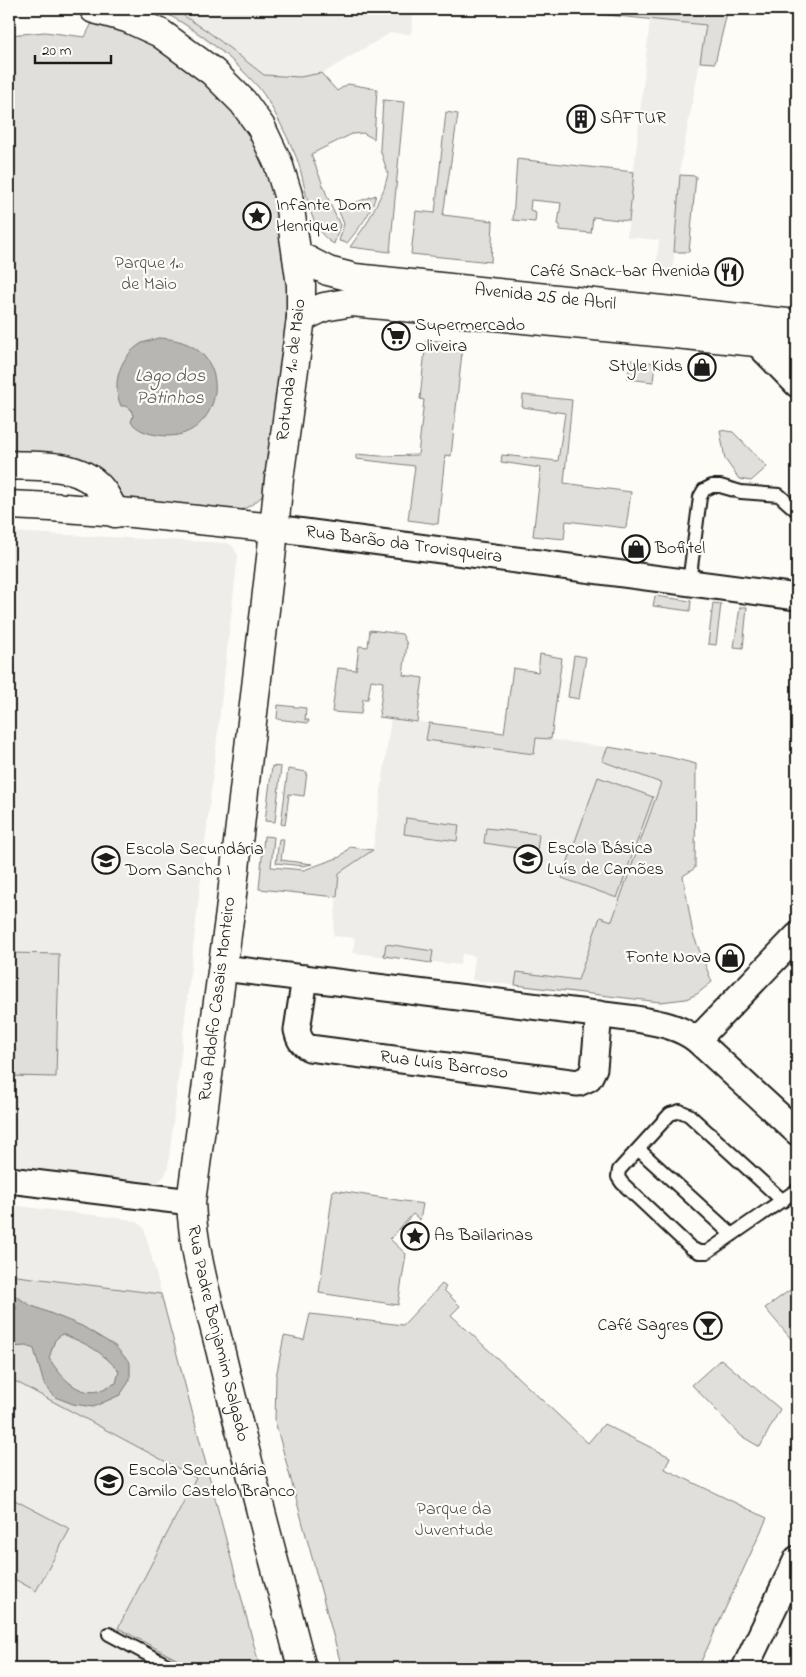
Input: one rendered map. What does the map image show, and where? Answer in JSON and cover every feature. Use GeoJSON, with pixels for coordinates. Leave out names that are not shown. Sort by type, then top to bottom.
{"type":"FeatureCollection","features":[{"type":"Feature","properties":{"kind":"main road","name":"Rotunda 1.º de Maio"},"geometry":{"type":"LineString","coordinates":[[94,9],[127,18],[160,33],[213,72],[243,102],[261,127],[278,163],[288,195],[297,255],[301,284],[301,318],[274,528]]}},
{"type":"Feature","properties":{"kind":"main road","name":"Avenida 25 de Abril"},"geometry":{"type":"LineString","coordinates":[[297,255],[314,265],[397,295]]}},
{"type":"Feature","properties":{"kind":"main road","name":"Avenida 25 de Abril"},"geometry":{"type":"LineString","coordinates":[[301,318],[324,306],[397,295],[495,305],[797,324]]}},
{"type":"Feature","properties":{"kind":"main road","name":"Avenida 25 de Abril"},"geometry":{"type":"LineString","coordinates":[[495,305],[755,342],[797,346]]}},
{"type":"Feature","properties":{"kind":"main road"},"geometry":{"type":"LineString","coordinates":[[9,465],[66,468],[87,476],[102,491],[115,513]]}},
{"type":"Feature","properties":{"kind":"main road","name":"Rua Barão da Trovisqueira"},"geometry":{"type":"LineString","coordinates":[[9,505],[141,514],[274,528]]}},
{"type":"Feature","properties":{"kind":"main road","name":"Rua Adolfo Casais Monteiro"},"geometry":{"type":"LineString","coordinates":[[191,1202],[223,968],[274,528]]}},
{"type":"Feature","properties":{"kind":"main road","name":"Rua Padre Benjamim Salgado"},"geometry":{"type":"LineString","coordinates":[[191,1202],[193,1228],[202,1274],[229,1388],[302,1668]]}},
{"type":"Feature","properties":{"kind":"street"},"geometry":{"type":"LineString","coordinates":[[755,342],[797,384]]}},
{"type":"Feature","properties":{"kind":"street","name":"Rua Barão da Trovisqueira"},"geometry":{"type":"LineString","coordinates":[[274,528],[797,597]]}},
{"type":"Feature","properties":{"kind":"street"},"geometry":{"type":"LineString","coordinates":[[697,1040],[797,936]]}},
{"type":"Feature","properties":{"kind":"street"},"geometry":{"type":"LineString","coordinates":[[223,968],[636,1018],[675,1027],[688,1032],[797,1132]]}},
{"type":"Feature","properties":{"kind":"street","name":"Rua Luís Barroso"},"geometry":{"type":"LineString","coordinates":[[305,978],[297,1030],[299,1038],[309,1048],[569,1082],[578,1083],[584,1081],[592,1072],[599,1014]]}},
{"type":"Feature","properties":{"kind":"street"},"geometry":{"type":"LineString","coordinates":[[9,1180],[191,1202]]}},
{"type":"Feature","properties":{"kind":"street"},"geometry":{"type":"LineString","coordinates":[[745,1668],[797,1559]]}},
{"type":"Feature","properties":{"kind":"lane"},"geometry":{"type":"LineString","coordinates":[[689,583],[700,497],[704,490],[712,486],[720,486],[740,492],[780,495],[797,511]]}},
{"type":"Feature","properties":{"kind":"lane"},"geometry":{"type":"LineString","coordinates":[[783,1202],[689,1115],[680,1111],[670,1114],[619,1170],[618,1177],[622,1183],[691,1248],[699,1252],[708,1252],[783,1202],[797,1190]]}},
{"type":"Feature","properties":{"kind":"lane"},"geometry":{"type":"LineString","coordinates":[[638,1148],[732,1235]]}},
{"type":"Feature","properties":{"kind":"lane"},"geometry":{"type":"LineString","coordinates":[[109,1634],[173,1668]]}},
{"type":"Feature","properties":{"kind":"shaded area"},"geometry":{"type":"Polygon","coordinates":[[[156,9],[414,9],[411,34],[390,33],[269,105],[260,89],[227,57],[170,15],[156,9]]]}},
{"type":"Feature","properties":{"kind":"shaded area"},"geometry":{"type":"Polygon","coordinates":[[[548,9],[728,9],[724,25],[707,25],[681,162],[672,279],[655,278],[659,240],[627,237],[650,19],[548,9]]]}},
{"type":"Feature","properties":{"kind":"shaded area","name":"Escola Secundária Dom Sancho I"},"geometry":{"type":"Polygon","coordinates":[[[9,532],[226,543],[232,545],[238,555],[168,1167],[160,1181],[151,1184],[9,1166],[9,532]]]}},
{"type":"Feature","properties":{"kind":"shaded area","name":"Escola Básica Luís de Camões"},"geometry":{"type":"Polygon","coordinates":[[[391,718],[628,750],[696,764],[695,868],[683,876],[586,994],[472,980],[475,956],[462,954],[460,965],[353,953],[355,938],[333,936],[339,873],[373,850],[391,718]]]}},
{"type":"Feature","properties":{"kind":"shaded area","name":"Escola Secundária Camilo Castelo Branco"},"geometry":{"type":"Polygon","coordinates":[[[9,1205],[127,1219],[137,1222],[144,1228],[260,1668],[9,1668],[9,1205]]]}},
{"type":"Feature","properties":{"kind":"green space"},"geometry":{"type":"Polygon","coordinates":[[[156,9],[173,9],[206,30],[264,75],[300,77],[321,73],[337,91],[348,84],[377,89],[374,139],[363,133],[352,134],[311,154],[340,225],[334,244],[324,237],[317,227],[308,202],[299,163],[283,128],[264,94],[237,65],[212,43],[184,24],[156,9]]]}},
{"type":"Feature","properties":{"kind":"green space"},"geometry":{"type":"Polygon","coordinates":[[[548,9],[728,9],[715,63],[700,62],[706,25],[548,9]]]}},
{"type":"Feature","properties":{"kind":"green space","name":"Parque 1.º de Maio"},"geometry":{"type":"Polygon","coordinates":[[[95,17],[126,25],[235,105],[282,199],[289,313],[266,492],[251,505],[233,513],[124,504],[9,459],[9,35],[45,32],[85,37],[95,17]]]}},
{"type":"Feature","properties":{"kind":"green space"},"geometry":{"type":"Polygon","coordinates":[[[383,100],[404,102],[390,252],[350,247],[367,223],[384,189],[388,174],[380,149],[383,100]]]}},
{"type":"Feature","properties":{"kind":"green space"},"geometry":{"type":"Polygon","coordinates":[[[446,112],[458,114],[443,215],[493,221],[491,262],[411,254],[416,211],[435,213],[446,112]]]}},
{"type":"Feature","properties":{"kind":"green space"},"geometry":{"type":"Polygon","coordinates":[[[517,159],[634,172],[629,221],[593,217],[591,233],[560,230],[560,225],[558,224],[561,203],[531,200],[530,210],[536,212],[535,222],[513,220],[517,159]]]}},
{"type":"Feature","properties":{"kind":"green space"},"geometry":{"type":"Polygon","coordinates":[[[680,175],[696,176],[689,252],[674,252],[680,175]]]}},
{"type":"Feature","properties":{"kind":"green space"},"geometry":{"type":"Polygon","coordinates":[[[376,195],[368,215],[347,243],[339,241],[344,224],[338,209],[376,195]]]}},
{"type":"Feature","properties":{"kind":"green space"},"geometry":{"type":"Polygon","coordinates":[[[426,340],[463,343],[451,456],[445,455],[438,524],[408,520],[415,466],[356,459],[356,454],[380,456],[418,455],[424,400],[420,399],[426,340]]]}},
{"type":"Feature","properties":{"kind":"green space"},"geometry":{"type":"Polygon","coordinates":[[[630,360],[655,363],[653,382],[628,379],[630,360]]]}},
{"type":"Feature","properties":{"kind":"green space"},"geometry":{"type":"Polygon","coordinates":[[[523,395],[572,400],[564,483],[631,492],[626,528],[566,521],[564,539],[533,536],[541,468],[501,462],[502,455],[558,461],[565,413],[522,407],[523,395]]]}},
{"type":"Feature","properties":{"kind":"green space"},"geometry":{"type":"Polygon","coordinates":[[[720,430],[733,432],[767,467],[751,481],[739,479],[725,459],[720,430]]]}},
{"type":"Feature","properties":{"kind":"green space"},"geometry":{"type":"Polygon","coordinates":[[[655,596],[691,601],[690,611],[653,606],[655,596]]]}},
{"type":"Feature","properties":{"kind":"green space"},"geometry":{"type":"Polygon","coordinates":[[[713,603],[721,604],[716,645],[708,644],[713,603]]]}},
{"type":"Feature","properties":{"kind":"green space"},"geometry":{"type":"Polygon","coordinates":[[[740,607],[747,607],[743,648],[734,647],[740,607]]]}},
{"type":"Feature","properties":{"kind":"green space"},"geometry":{"type":"Polygon","coordinates":[[[370,630],[402,634],[407,644],[403,675],[423,678],[417,722],[379,717],[383,682],[371,680],[368,699],[363,699],[361,714],[332,712],[338,668],[356,670],[359,646],[368,647],[370,630]]]}},
{"type":"Feature","properties":{"kind":"green space"},"geometry":{"type":"Polygon","coordinates":[[[540,654],[562,658],[551,739],[536,738],[534,754],[426,740],[429,723],[504,733],[513,668],[538,672],[540,654]]]}},
{"type":"Feature","properties":{"kind":"green space"},"geometry":{"type":"Polygon","coordinates":[[[574,655],[586,657],[579,699],[568,697],[574,655]]]}},
{"type":"Feature","properties":{"kind":"green space"},"geometry":{"type":"Polygon","coordinates":[[[278,705],[306,708],[305,720],[309,720],[308,723],[277,719],[278,705]]]}},
{"type":"Feature","properties":{"kind":"green space"},"geometry":{"type":"Polygon","coordinates":[[[608,747],[669,757],[696,764],[695,868],[683,876],[693,934],[712,982],[697,994],[686,999],[660,1002],[515,985],[517,972],[578,980],[600,917],[612,921],[661,783],[602,761],[608,747]]]}},
{"type":"Feature","properties":{"kind":"green space"},"geometry":{"type":"Polygon","coordinates":[[[272,766],[281,767],[275,822],[265,821],[272,766]]]}},
{"type":"Feature","properties":{"kind":"green space"},"geometry":{"type":"Polygon","coordinates":[[[288,769],[307,772],[304,796],[289,794],[285,825],[281,824],[288,769]]]}},
{"type":"Feature","properties":{"kind":"green space"},"geometry":{"type":"Polygon","coordinates":[[[598,777],[653,797],[617,898],[562,878],[598,777]]]}},
{"type":"Feature","properties":{"kind":"green space"},"geometry":{"type":"Polygon","coordinates":[[[406,818],[459,825],[457,841],[404,834],[406,818]]]}},
{"type":"Feature","properties":{"kind":"green space"},"geometry":{"type":"Polygon","coordinates":[[[486,828],[539,834],[537,851],[484,843],[486,828]]]}},
{"type":"Feature","properties":{"kind":"green space"},"geometry":{"type":"Polygon","coordinates":[[[264,836],[274,837],[271,867],[304,870],[340,857],[350,847],[373,850],[339,873],[337,897],[259,889],[264,836]]]}},
{"type":"Feature","properties":{"kind":"green space"},"geometry":{"type":"Polygon","coordinates":[[[279,839],[284,839],[281,860],[312,864],[303,866],[276,863],[279,839]]]}},
{"type":"Feature","properties":{"kind":"green space"},"geometry":{"type":"Polygon","coordinates":[[[386,944],[433,951],[431,963],[384,956],[386,944]]]}},
{"type":"Feature","properties":{"kind":"green space"},"geometry":{"type":"Polygon","coordinates":[[[9,953],[59,954],[56,1077],[9,1076],[9,953]]]}},
{"type":"Feature","properties":{"kind":"green space"},"geometry":{"type":"Polygon","coordinates":[[[333,1190],[423,1204],[420,1220],[413,1214],[390,1239],[406,1254],[398,1305],[319,1293],[333,1190]]]}},
{"type":"Feature","properties":{"kind":"green space"},"geometry":{"type":"Polygon","coordinates":[[[9,1275],[161,1294],[260,1668],[193,1668],[118,1628],[196,1478],[9,1378],[9,1275]]]}},
{"type":"Feature","properties":{"kind":"green space","name":"Parque da Juventude"},"geometry":{"type":"Polygon","coordinates":[[[442,1284],[446,1287],[444,1290],[460,1306],[451,1315],[588,1443],[604,1424],[670,1457],[665,1469],[767,1518],[698,1668],[342,1668],[275,1421],[276,1377],[284,1336],[304,1340],[310,1314],[403,1325],[442,1284]]]}},
{"type":"Feature","properties":{"kind":"green space"},"geometry":{"type":"Polygon","coordinates":[[[797,1285],[797,1346],[765,1308],[797,1285]]]}},
{"type":"Feature","properties":{"kind":"green space"},"geometry":{"type":"Polygon","coordinates":[[[721,1359],[780,1409],[760,1447],[741,1436],[692,1385],[721,1359]]]}},
{"type":"Feature","properties":{"kind":"green space"},"geometry":{"type":"Polygon","coordinates":[[[9,1497],[70,1529],[36,1591],[9,1576],[9,1497]]]}},
{"type":"Feature","properties":{"kind":"water","name":"Lago dos Patinhos"},"geometry":{"type":"Polygon","coordinates":[[[158,338],[185,343],[204,356],[213,373],[215,392],[210,410],[198,425],[180,434],[158,435],[147,433],[133,425],[131,422],[133,416],[131,409],[121,406],[118,397],[117,379],[128,355],[142,343],[158,338]]]}},
{"type":"Feature","properties":{"kind":"water"},"geometry":{"type":"Polygon","coordinates":[[[9,1292],[30,1305],[82,1326],[115,1346],[130,1363],[130,1380],[120,1395],[93,1407],[73,1404],[55,1397],[44,1384],[34,1349],[27,1346],[9,1347],[9,1309],[17,1308],[9,1299],[9,1292]],[[62,1334],[55,1340],[49,1358],[63,1377],[75,1387],[90,1392],[98,1391],[116,1383],[119,1371],[106,1358],[87,1345],[62,1334]]]}},
{"type":"Feature","properties":{"kind":"place","name":"SAFTUR"},"geometry":{"type":"Point","coordinates":[581,119]}},
{"type":"Feature","properties":{"kind":"place","name":"Infante Dom Henrique"},"geometry":{"type":"Point","coordinates":[257,216]}},
{"type":"Feature","properties":{"kind":"place","name":"Café Snack-bar Avenida"},"geometry":{"type":"Point","coordinates":[729,272]}},
{"type":"Feature","properties":{"kind":"place","name":"Supermercado Oliveira"},"geometry":{"type":"Point","coordinates":[396,336]}},
{"type":"Feature","properties":{"kind":"place","name":"Style Kids"},"geometry":{"type":"Point","coordinates":[702,367]}},
{"type":"Feature","properties":{"kind":"place","name":"Bofitel"},"geometry":{"type":"Point","coordinates":[636,549]}},
{"type":"Feature","properties":{"kind":"place","name":"Escola Básica Luís de Camões"},"geometry":{"type":"Point","coordinates":[528,859]}},
{"type":"Feature","properties":{"kind":"place","name":"Escola Secundária Dom Sancho I"},"geometry":{"type":"Point","coordinates":[106,860]}},
{"type":"Feature","properties":{"kind":"place","name":"Fonte Nova"},"geometry":{"type":"Point","coordinates":[730,958]}},
{"type":"Feature","properties":{"kind":"place","name":"As Bailarinas"},"geometry":{"type":"Point","coordinates":[415,1236]}},
{"type":"Feature","properties":{"kind":"place","name":"Café Sagres"},"geometry":{"type":"Point","coordinates":[708,1326]}},
{"type":"Feature","properties":{"kind":"place","name":"Escola Secundária Camilo Castelo Branco"},"geometry":{"type":"Point","coordinates":[109,1481]}}]}
